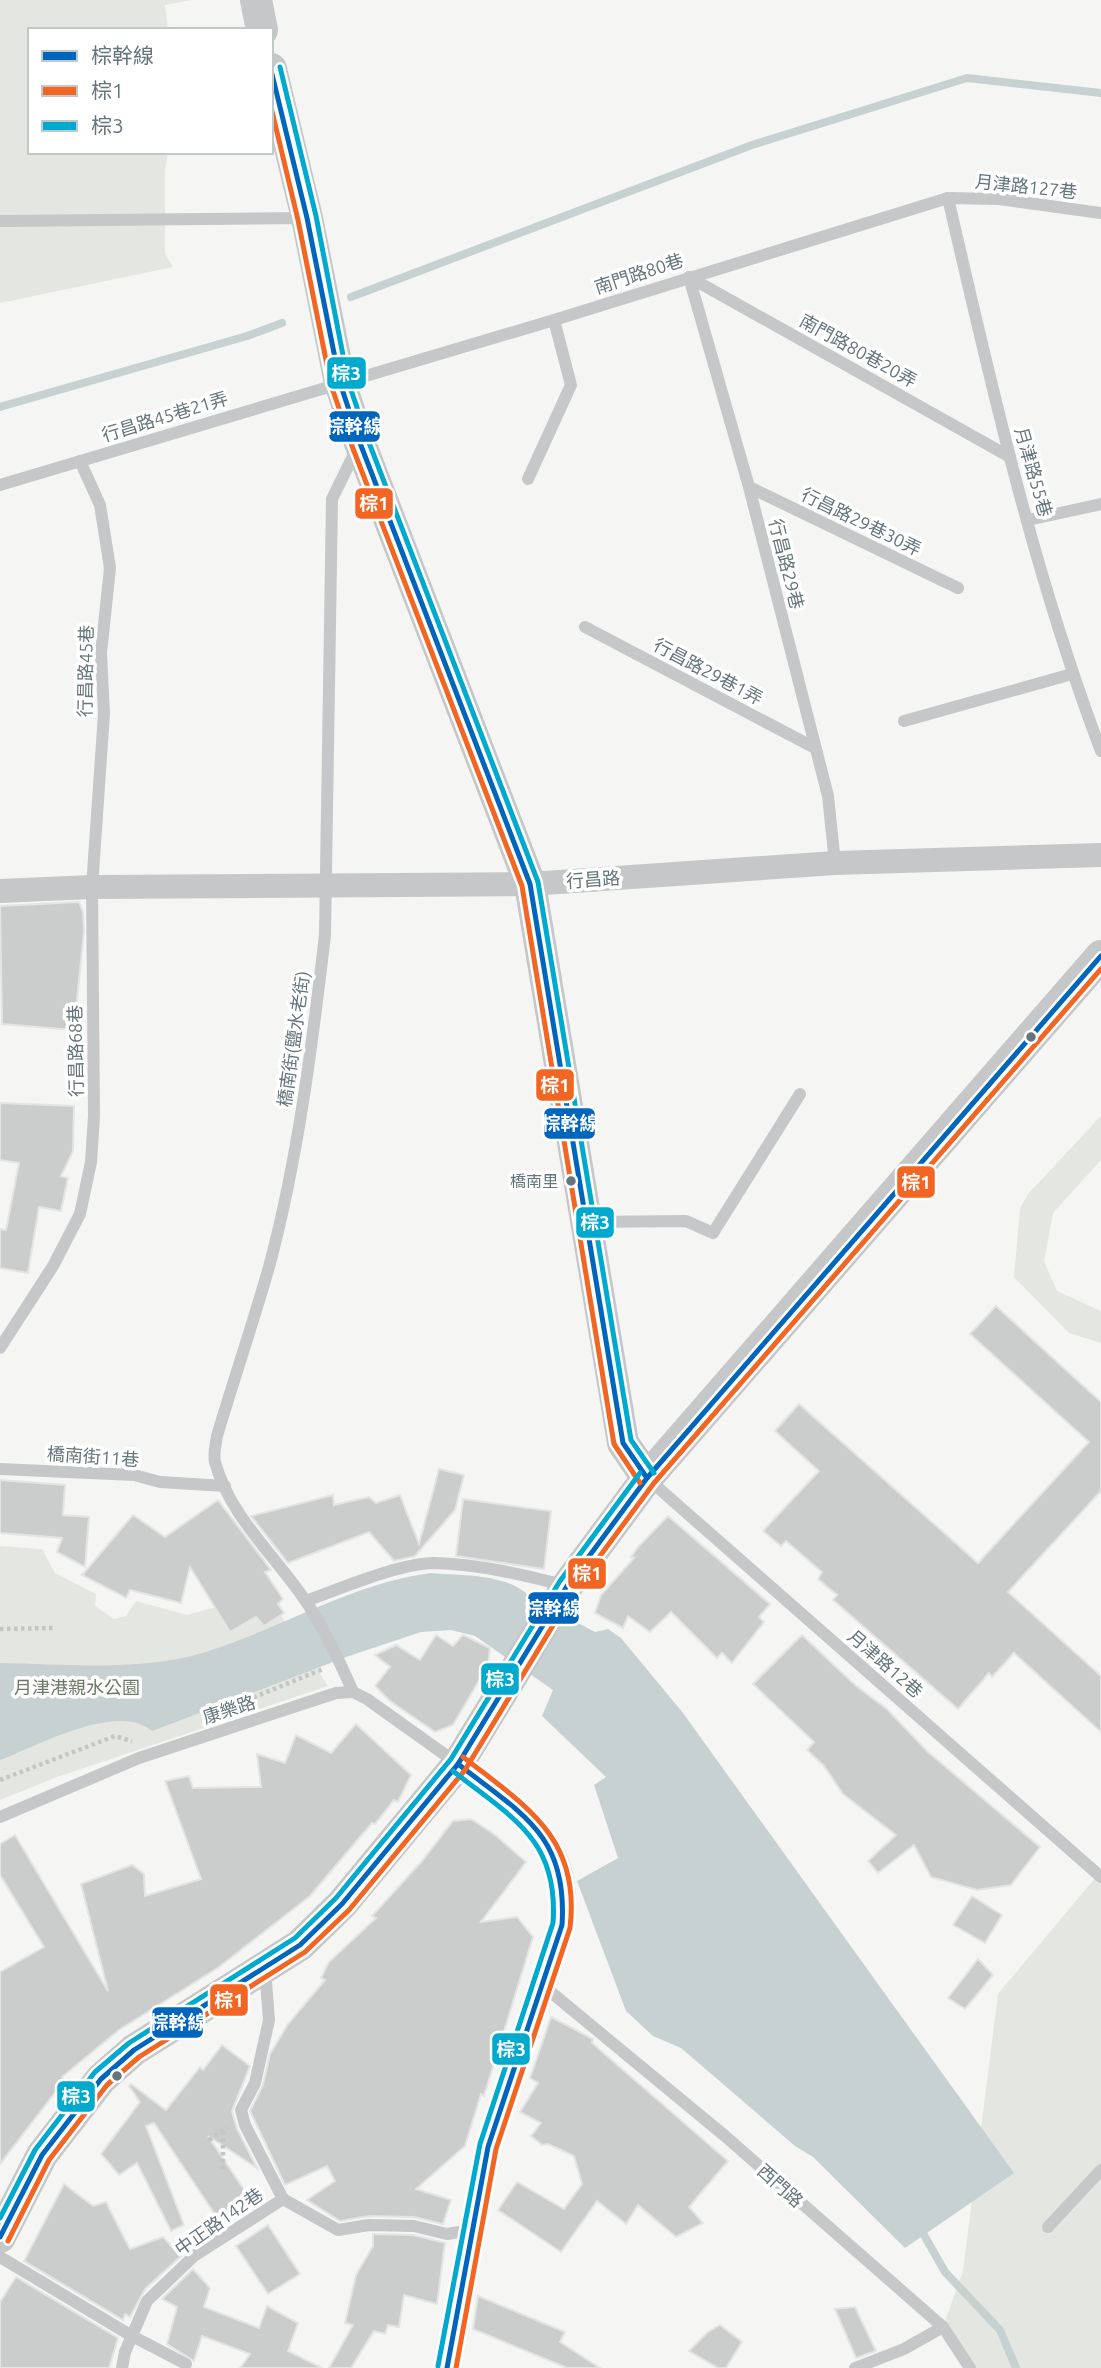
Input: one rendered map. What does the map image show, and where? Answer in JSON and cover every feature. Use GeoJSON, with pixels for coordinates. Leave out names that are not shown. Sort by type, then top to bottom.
{"type":"FeatureCollection","features":[{"type":"Feature","properties":{"kind":"street"},"geometry":{"type":"LineString","coordinates":[[256,0],[262,28]]}},
{"type":"Feature","properties":{"kind":"street"},"geometry":{"type":"LineString","coordinates":[[273,77],[307,218],[340,383],[359,443],[530,884],[623,1443],[647,1478]]}},
{"type":"Feature","properties":{"kind":"street","name":"行昌路"},"geometry":{"type":"LineString","coordinates":[[0,891],[92,887],[530,884],[835,863],[1101,855]]}},
{"type":"Feature","properties":{"kind":"street"},"geometry":{"type":"LineString","coordinates":[[0,2237],[42,2155],[101,2079],[134,2050],[300,1945],[342,1905],[466,1754],[567,1586],[647,1478],[1101,956]]}},
{"type":"Feature","properties":{"kind":"street"},"geometry":{"type":"LineString","coordinates":[[447,2368],[488,2147],[562,1925],[566,1890],[557,1857],[542,1834],[466,1754]]}},
{"type":"Feature","properties":{"kind":"lane","name":"月津路127巷"},"geometry":{"type":"LineString","coordinates":[[947,198],[999,199],[1101,213]]}},
{"type":"Feature","properties":{"kind":"lane","name":"南門路80巷"},"geometry":{"type":"LineString","coordinates":[[340,383],[554,320],[947,198]]}},
{"type":"Feature","properties":{"kind":"lane","name":"月津路55巷"},"geometry":{"type":"LineString","coordinates":[[947,198],[1010,457],[1072,674],[1101,751]]}},
{"type":"Feature","properties":{"kind":"lane"},"geometry":{"type":"LineString","coordinates":[[0,221],[307,218]]}},
{"type":"Feature","properties":{"kind":"lane","name":"南門路80巷20弄"},"geometry":{"type":"LineString","coordinates":[[689,276],[1010,457]]}},
{"type":"Feature","properties":{"kind":"lane","name":"行昌路29巷"},"geometry":{"type":"LineString","coordinates":[[689,276],[749,487],[828,796],[835,863]]}},
{"type":"Feature","properties":{"kind":"lane"},"geometry":{"type":"LineString","coordinates":[[528,480],[571,385],[554,320]]}},
{"type":"Feature","properties":{"kind":"lane","name":"行昌路45巷21弄"},"geometry":{"type":"LineString","coordinates":[[0,485],[340,383]]}},
{"type":"Feature","properties":{"kind":"lane","name":"橋南街(鹽水老街)"},"geometry":{"type":"LineString","coordinates":[[340,1662],[307,1604],[261,1545],[225,1486],[214,1460],[217,1436],[269,1265],[299,1126],[325,935],[332,499],[359,443]]}},
{"type":"Feature","properties":{"kind":"lane","name":"行昌路45巷"},"geometry":{"type":"LineString","coordinates":[[80,461],[100,506],[110,568],[101,653],[104,713],[92,887]]}},
{"type":"Feature","properties":{"kind":"lane","name":"行昌路29巷30弄"},"geometry":{"type":"LineString","coordinates":[[749,487],[958,588]]}},
{"type":"Feature","properties":{"kind":"lane"},"geometry":{"type":"LineString","coordinates":[[1028,520],[1101,504]]}},
{"type":"Feature","properties":{"kind":"lane","name":"行昌路29巷1弄"},"geometry":{"type":"LineString","coordinates":[[585,627],[815,748]]}},
{"type":"Feature","properties":{"kind":"lane"},"geometry":{"type":"LineString","coordinates":[[904,721],[1072,674]]}},
{"type":"Feature","properties":{"kind":"lane","name":"行昌路68巷"},"geometry":{"type":"LineString","coordinates":[[0,1348],[53,1266],[80,1214],[91,1162],[94,1116],[92,887]]}},
{"type":"Feature","properties":{"kind":"lane"},"geometry":{"type":"LineString","coordinates":[[587,1222],[686,1221],[713,1233],[800,1094]]}},
{"type":"Feature","properties":{"kind":"lane","name":"橋南街11巷"},"geometry":{"type":"LineString","coordinates":[[0,1469],[134,1475],[160,1482],[225,1486]]}},
{"type":"Feature","properties":{"kind":"lane","name":"月津路12巷"},"geometry":{"type":"LineString","coordinates":[[647,1478],[1101,1877]]}},
{"type":"Feature","properties":{"kind":"lane"},"geometry":{"type":"LineString","coordinates":[[307,1604],[406,1568],[432,1563],[520,1574],[567,1586]]}},
{"type":"Feature","properties":{"kind":"lane"},"geometry":{"type":"LineString","coordinates":[[340,1662],[353,1692],[466,1754]]}},
{"type":"Feature","properties":{"kind":"lane","name":"康樂路"},"geometry":{"type":"LineString","coordinates":[[0,1817],[139,1758],[336,1693],[353,1692]]}},
{"type":"Feature","properties":{"kind":"lane","name":"中正路142巷"},"geometry":{"type":"LineString","coordinates":[[122,2368],[147,2301],[194,2256],[283,2199],[245,2125],[241,2110],[255,2083],[269,2020],[265,1969]]}},
{"type":"Feature","properties":{"kind":"lane","name":"西門路"},"geometry":{"type":"LineString","coordinates":[[541,1984],[724,2136],[943,2327],[970,2368]]}},
{"type":"Feature","properties":{"kind":"lane"},"geometry":{"type":"LineString","coordinates":[[1048,2227],[1101,2170]]}},
{"type":"Feature","properties":{"kind":"lane"},"geometry":{"type":"LineString","coordinates":[[283,2199],[338,2230],[369,2225],[414,2226],[447,2234],[472,2230]]}},
{"type":"Feature","properties":{"kind":"lane"},"geometry":{"type":"LineString","coordinates":[[0,2257],[132,2336],[187,2364]]}},
{"type":"Feature","properties":{"kind":"lane"},"geometry":{"type":"LineString","coordinates":[[855,2368],[904,2349],[943,2327]]}},
{"type":"Feature","properties":{"kind":"path"},"geometry":{"type":"LineString","coordinates":[[0,1629],[53,1629]]}},
{"type":"Feature","properties":{"kind":"path"},"geometry":{"type":"LineString","coordinates":[[241,1703],[340,1662]]}},
{"type":"Feature","properties":{"kind":"path"},"geometry":{"type":"LineString","coordinates":[[0,1780],[115,1736],[141,1743]]}},
{"type":"Feature","properties":{"kind":"path"},"geometry":{"type":"LineString","coordinates":[[223,2130],[223,2169]]}},
{"type":"Feature","properties":{"kind":"green space"},"geometry":{"type":"Polygon","coordinates":[[[0,0],[191,0],[165,5],[168,28],[28,28],[28,154],[168,154],[165,171],[165,254],[173,267],[0,303],[0,0]]]}},
{"type":"Feature","properties":{"kind":"green space"},"geometry":{"type":"Polygon","coordinates":[[[1101,1116],[1101,1160],[1053,1213],[1044,1261],[1057,1291],[1101,1311],[1101,1343],[1069,1333],[1014,1277],[1020,1209],[1028,1194],[1101,1116]]]}},
{"type":"Feature","properties":{"kind":"green space","name":"月津港親水公園"},"geometry":{"type":"Polygon","coordinates":[[[0,1546],[42,1549],[55,1573],[96,1594],[95,1606],[114,1619],[126,1616],[136,1601],[187,1615],[266,1593],[328,1686],[57,1777],[0,1800],[0,1546]]]}},
{"type":"Feature","properties":{"kind":"green space"},"geometry":{"type":"Polygon","coordinates":[[[1101,1871],[1101,2368],[971,2368],[943,2327],[963,2271],[998,1994],[1101,1871]]]}},
{"type":"Feature","properties":{"kind":"shaded area"},"geometry":{"type":"Polygon","coordinates":[[[431,1573],[484,1577],[510,1584],[595,1632],[608,1629],[621,1638],[683,1713],[1014,2173],[905,2248],[813,2157],[795,2146],[681,2048],[653,2036],[626,2011],[577,1881],[618,1858],[594,1785],[606,1777],[542,1716],[553,1690],[475,1636],[451,1630],[421,1632],[349,1656],[152,1731],[137,1723],[99,1723],[55,1737],[0,1760],[0,1663],[130,1665],[181,1658],[234,1642],[373,1586],[431,1573]]]}},
{"type":"Feature","properties":{"kind":"building"},"geometry":{"type":"Polygon","coordinates":[[[79,902],[83,912],[84,931],[74,1030],[2,1024],[0,906],[79,902]]]}},
{"type":"Feature","properties":{"kind":"building"},"geometry":{"type":"Polygon","coordinates":[[[0,1103],[74,1106],[73,1151],[61,1176],[68,1178],[61,1211],[39,1207],[28,1273],[0,1268],[0,1229],[6,1230],[19,1163],[0,1160],[0,1103]]]}},
{"type":"Feature","properties":{"kind":"building"},"geometry":{"type":"Polygon","coordinates":[[[996,1306],[1101,1402],[1101,1491],[1008,1592],[1101,1676],[1101,1732],[1014,1653],[992,1677],[989,1673],[958,1709],[833,1600],[837,1595],[818,1579],[822,1572],[786,1541],[781,1546],[763,1531],[819,1471],[775,1431],[799,1404],[978,1563],[1089,1442],[970,1334],[996,1306]]]}},
{"type":"Feature","properties":{"kind":"building"},"geometry":{"type":"Polygon","coordinates":[[[439,1469],[464,1475],[455,1510],[415,1556],[394,1561],[369,1532],[288,1563],[251,1516],[333,1495],[334,1505],[369,1497],[376,1503],[400,1495],[419,1544],[439,1469]]]}},
{"type":"Feature","properties":{"kind":"building"},"geometry":{"type":"Polygon","coordinates":[[[0,1480],[65,1485],[63,1515],[89,1517],[85,1567],[57,1552],[62,1538],[0,1533],[0,1480]]]}},
{"type":"Feature","properties":{"kind":"building"},"geometry":{"type":"Polygon","coordinates":[[[463,1499],[551,1511],[544,1569],[456,1556],[463,1499]]]}},
{"type":"Feature","properties":{"kind":"building"},"geometry":{"type":"Polygon","coordinates":[[[218,1500],[271,1570],[265,1572],[283,1599],[278,1604],[284,1613],[264,1626],[256,1617],[230,1632],[190,1567],[181,1603],[130,1590],[126,1598],[82,1575],[133,1515],[165,1537],[218,1500]]]}},
{"type":"Feature","properties":{"kind":"building"},"geometry":{"type":"Polygon","coordinates":[[[668,1516],[770,1604],[759,1617],[764,1622],[732,1663],[722,1653],[717,1658],[671,1612],[650,1632],[628,1616],[623,1628],[595,1613],[601,1595],[634,1558],[631,1557],[638,1547],[668,1516]]]}},
{"type":"Feature","properties":{"kind":"building"},"geometry":{"type":"Polygon","coordinates":[[[436,1635],[453,1646],[463,1635],[490,1648],[488,1665],[453,1725],[435,1732],[390,1701],[375,1686],[390,1667],[375,1655],[396,1645],[420,1660],[436,1635]]]}},
{"type":"Feature","properties":{"kind":"building"},"geometry":{"type":"Polygon","coordinates":[[[802,1635],[855,1685],[887,1709],[928,1752],[1040,1847],[1011,1885],[977,1890],[931,1877],[914,1845],[878,1873],[868,1861],[896,1835],[843,1794],[824,1766],[807,1750],[814,1742],[753,1684],[802,1635]]]}},
{"type":"Feature","properties":{"kind":"building"},"geometry":{"type":"Polygon","coordinates":[[[356,1724],[411,1775],[398,1802],[394,1800],[375,1824],[372,1823],[310,1896],[219,1967],[119,2030],[62,2077],[64,2081],[0,2164],[0,1972],[44,1947],[0,1875],[0,1844],[15,1835],[108,1991],[81,1884],[132,1865],[144,1874],[145,1896],[201,1879],[165,1781],[189,1776],[193,1788],[261,1787],[257,1754],[285,1763],[296,1735],[331,1753],[356,1724]]]}},
{"type":"Feature","properties":{"kind":"building"},"geometry":{"type":"Polygon","coordinates":[[[471,1819],[494,1834],[526,1862],[481,1922],[517,1917],[533,1937],[484,2096],[481,2094],[465,2146],[416,2189],[451,2200],[443,2224],[414,2217],[369,2216],[340,2221],[307,2200],[335,2181],[327,2166],[285,2185],[250,2111],[263,2085],[270,2054],[288,2024],[325,1980],[321,1978],[329,1962],[376,1918],[372,1916],[422,1861],[453,1821],[471,1819]]]}},
{"type":"Feature","properties":{"kind":"building"},"geometry":{"type":"Polygon","coordinates":[[[972,1896],[1002,1915],[985,1943],[953,1925],[972,1896]]]}},
{"type":"Feature","properties":{"kind":"building"},"geometry":{"type":"Polygon","coordinates":[[[978,1959],[993,1975],[965,2009],[948,1998],[978,1959]]]}},
{"type":"Feature","properties":{"kind":"building"},"geometry":{"type":"Polygon","coordinates":[[[551,2017],[593,2039],[592,2043],[728,2161],[689,2207],[703,2223],[676,2237],[638,2205],[626,2224],[597,2201],[561,2252],[498,2210],[517,2182],[564,2209],[582,2184],[574,2156],[548,2144],[542,2145],[531,2136],[541,2123],[520,2112],[538,2083],[530,2078],[551,2017]]]}},
{"type":"Feature","properties":{"kind":"building"},"geometry":{"type":"Polygon","coordinates":[[[222,2045],[250,2066],[232,2111],[237,2129],[257,2168],[208,2136],[251,2200],[216,2216],[154,2123],[146,2126],[184,2225],[171,2231],[137,2163],[119,2175],[101,2154],[140,2102],[129,2086],[131,2084],[166,2110],[200,2067],[203,2070],[222,2045]]]}},
{"type":"Feature","properties":{"kind":"building"},"geometry":{"type":"Polygon","coordinates":[[[64,2184],[93,2206],[106,2202],[130,2249],[163,2237],[181,2256],[145,2289],[130,2317],[125,2314],[123,2320],[24,2261],[64,2184]]]}},
{"type":"Feature","properties":{"kind":"building"},"geometry":{"type":"Polygon","coordinates":[[[268,2225],[300,2274],[268,2294],[236,2246],[268,2225]]]}},
{"type":"Feature","properties":{"kind":"building"},"geometry":{"type":"Polygon","coordinates":[[[373,2234],[413,2235],[445,2243],[437,2304],[404,2295],[399,2327],[388,2325],[385,2334],[374,2331],[351,2368],[329,2368],[353,2325],[345,2323],[356,2275],[373,2246],[373,2234]]]}},
{"type":"Feature","properties":{"kind":"building"},"geometry":{"type":"Polygon","coordinates":[[[193,2269],[210,2288],[204,2307],[259,2328],[267,2306],[298,2323],[288,2351],[322,2368],[240,2368],[250,2354],[202,2336],[194,2361],[167,2344],[177,2307],[162,2299],[193,2269]]]}},
{"type":"Feature","properties":{"kind":"building"},"geometry":{"type":"Polygon","coordinates":[[[16,2277],[118,2338],[109,2368],[0,2368],[0,2302],[16,2277]]]}},
{"type":"Feature","properties":{"kind":"building"},"geometry":{"type":"Polygon","coordinates":[[[478,2296],[565,2332],[560,2342],[600,2368],[567,2368],[473,2329],[478,2296]]]}},
{"type":"Feature","properties":{"kind":"building"},"geometry":{"type":"Polygon","coordinates":[[[855,2307],[876,2351],[856,2358],[835,2309],[855,2307]]]}},
{"type":"Feature","properties":{"kind":"building"},"geometry":{"type":"Polygon","coordinates":[[[720,2325],[742,2342],[726,2368],[718,2368],[689,2351],[708,2332],[720,2325]]]}},
{"type":"Feature","properties":{"kind":"waterway"},"geometry":{"type":"LineString","coordinates":[[351,297],[752,145],[967,78],[1101,93]]}},
{"type":"Feature","properties":{"kind":"waterway"},"geometry":{"type":"LineString","coordinates":[[0,407],[247,336],[282,323]]}},
{"type":"Feature","properties":{"kind":"waterway"},"geometry":{"type":"LineString","coordinates":[[920,2228],[945,2272],[1000,2330],[1016,2368]]}},
{"type":"Feature","properties":{"kind":"transit line","name":"棕3"},"geometry":{"type":"LineString","coordinates":[[280,67],[316,216],[348,381],[368,440],[538,882],[631,1440],[654,1473]]}},
{"type":"Feature","properties":{"kind":"transit line","name":"棕幹線"},"geometry":{"type":"LineString","coordinates":[[273,78],[307,218],[340,383],[360,443],[530,884],[623,1443],[647,1478]]}},
{"type":"Feature","properties":{"kind":"transit line","name":"棕1"},"geometry":{"type":"LineString","coordinates":[[273,115],[298,220],[331,385],[352,446],[522,886],[614,1444],[640,1483]]}},
{"type":"Feature","properties":{"kind":"transit line","name":"棕幹線"},"geometry":{"type":"LineString","coordinates":[[0,2237],[42,2155],[101,2079],[134,2050],[300,1945],[342,1904],[458,1764],[567,1586],[647,1478],[1101,956]]}},
{"type":"Feature","properties":{"kind":"transit line","name":"棕1"},"geometry":{"type":"LineString","coordinates":[[8,2241],[49,2160],[107,2085],[139,2057],[305,1952],[349,1910],[465,1770],[574,1591],[654,1483],[1101,969]]}},
{"type":"Feature","properties":{"kind":"transit line","name":"棕3"},"geometry":{"type":"LineString","coordinates":[[0,2218],[35,2150],[95,2072],[129,2043],[295,1938],[336,1898],[451,1759],[560,1581],[640,1473]]}},
{"type":"Feature","properties":{"kind":"transit line","name":"棕1"},"geometry":{"type":"LineString","coordinates":[[456,2368],[496,2149],[570,1928],[571,1897],[567,1870],[558,1847],[544,1827],[508,1792],[463,1757]]}},
{"type":"Feature","properties":{"kind":"transit line","name":"棕幹線"},"geometry":{"type":"LineString","coordinates":[[447,2368],[488,2147],[562,1925],[562,1894],[549,1848],[521,1813],[458,1764]]}},
{"type":"Feature","properties":{"kind":"transit line","name":"棕3"},"geometry":{"type":"LineString","coordinates":[[438,2366],[480,2144],[553,1923],[553,1894],[540,1850],[512,1818],[453,1771]]}},
{"type":"Feature","properties":{"kind":"place","name":"橋南里"},"geometry":{"type":"Point","coordinates":[571,1181]}}]}
